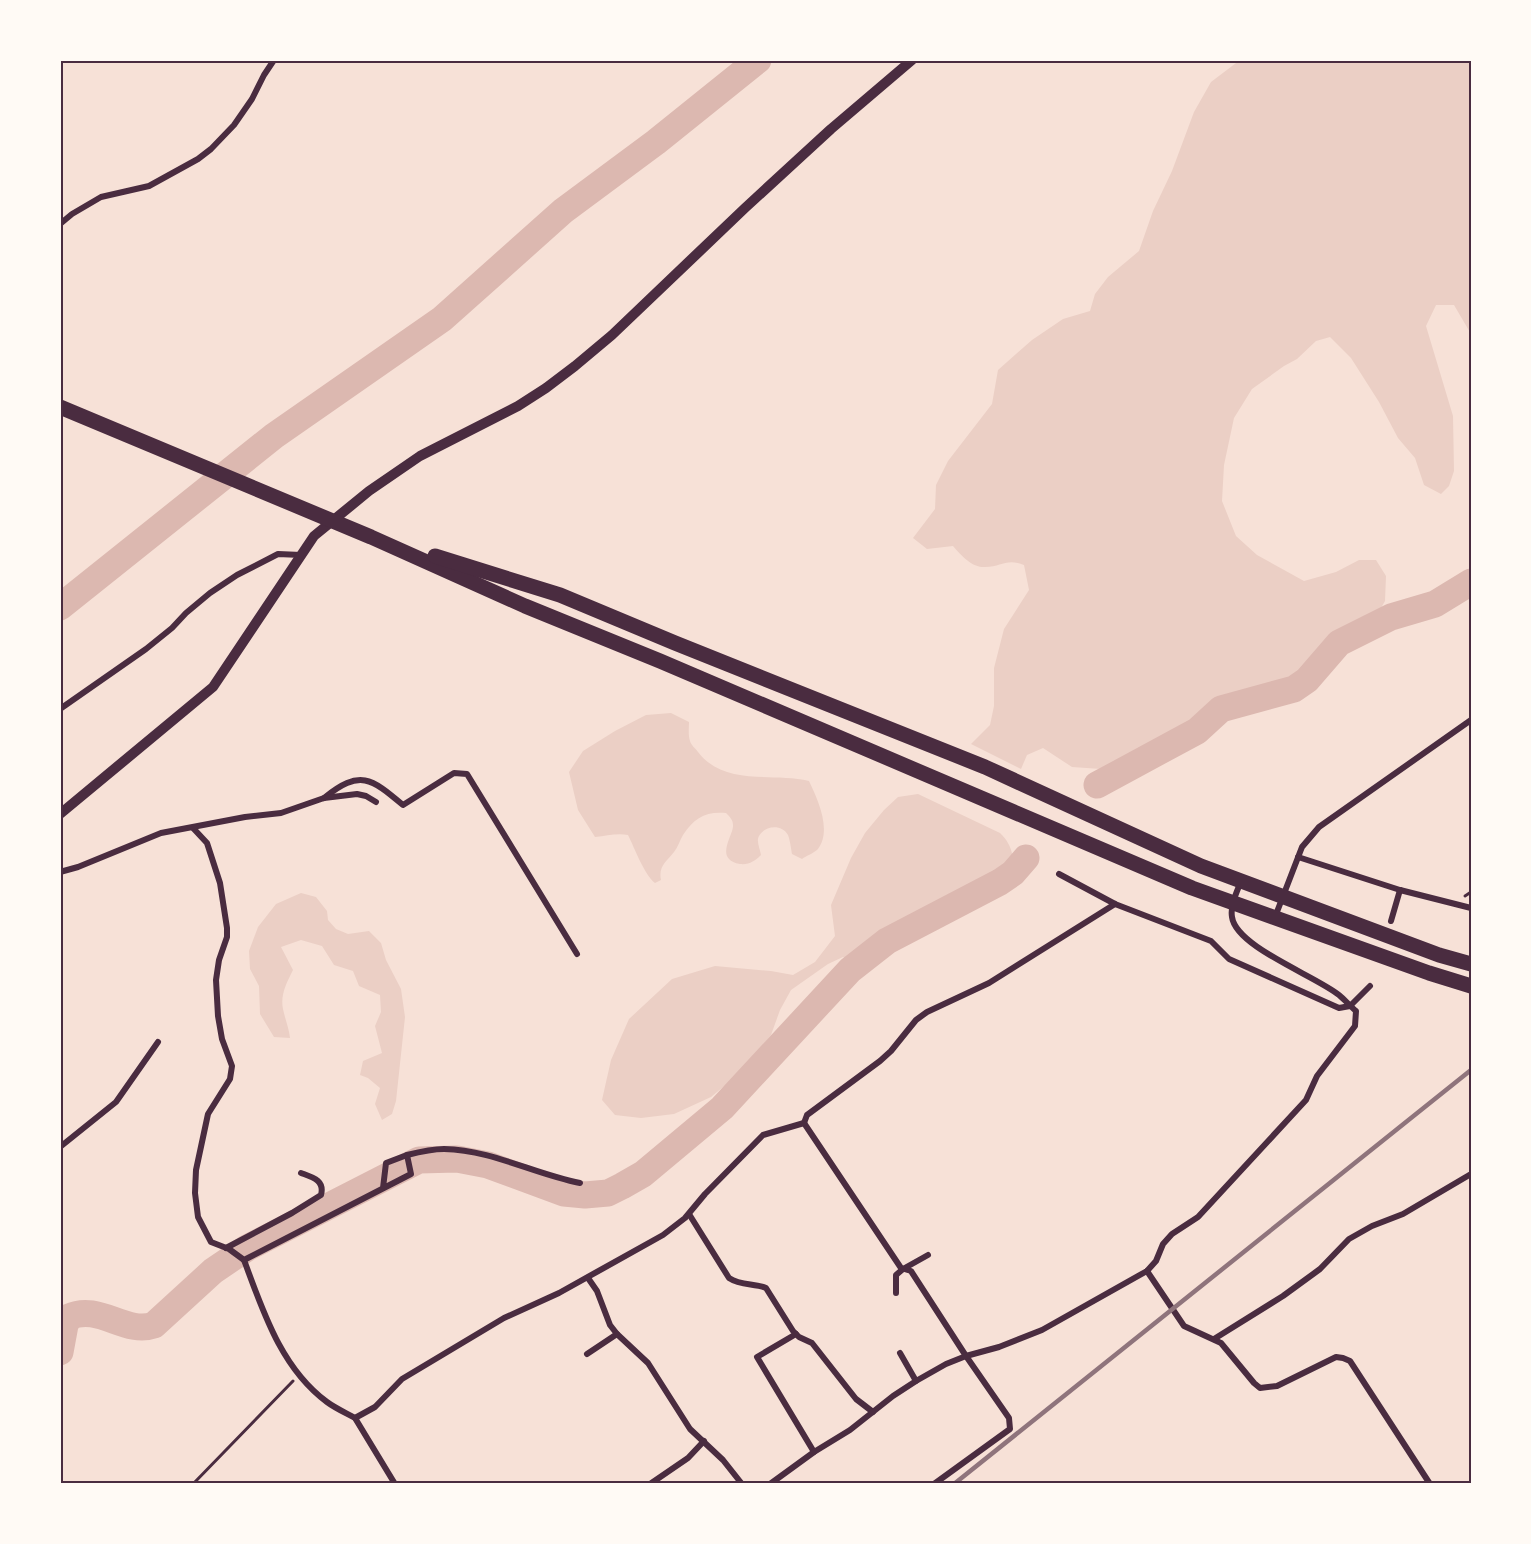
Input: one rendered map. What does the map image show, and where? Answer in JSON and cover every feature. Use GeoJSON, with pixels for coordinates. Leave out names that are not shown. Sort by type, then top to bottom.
{"type":"FeatureCollection","features":[{"type":"Feature","properties":{"kind":"highway"},"geometry":{"type":"LineString","coordinates":[[60,407],[331,520],[525,606],[660,660],[1192,888],[1429,974],[1471,986]]}},
{"type":"Feature","properties":{"kind":"highway"},"geometry":{"type":"LineString","coordinates":[[371,537],[560,595],[985,767],[1201,866],[1439,955],[1471,964]]}},
{"type":"Feature","properties":{"kind":"street"},"geometry":{"type":"LineString","coordinates":[[60,224],[101,197],[155,184],[205,154],[234,125],[274,60]]}},
{"type":"Feature","properties":{"kind":"street"},"geometry":{"type":"LineString","coordinates":[[60,813],[213,687],[314,536],[331,520],[420,456],[518,406],[575,366],[612,335],[831,129],[912,60]]}},
{"type":"Feature","properties":{"kind":"street"},"geometry":{"type":"LineString","coordinates":[[60,709],[146,649],[186,613],[237,575],[278,554],[301,555]]}},
{"type":"Feature","properties":{"kind":"street"},"geometry":{"type":"LineString","coordinates":[[1275,917],[1308,837],[1471,720]]}},
{"type":"Feature","properties":{"kind":"street"},"geometry":{"type":"LineString","coordinates":[[324,798],[351,781],[366,780],[378,784],[402,805],[454,773],[467,774],[577,954]]}},
{"type":"Feature","properties":{"kind":"street"},"geometry":{"type":"LineString","coordinates":[[60,872],[78,867],[161,833],[245,817],[281,813],[324,798],[357,795],[366,796],[376,802]]}},
{"type":"Feature","properties":{"kind":"street"},"geometry":{"type":"LineString","coordinates":[[193,828],[207,843],[220,883],[227,937],[219,960],[216,980],[218,1016],[222,1039],[232,1066],[230,1079],[208,1114],[196,1170],[195,1193],[198,1216],[211,1242],[242,1259],[271,1332],[299,1376],[327,1403],[355,1418],[395,1484]]}},
{"type":"Feature","properties":{"kind":"street"},"geometry":{"type":"LineString","coordinates":[[1298,857],[1400,890],[1471,908]]}},
{"type":"Feature","properties":{"kind":"street"},"geometry":{"type":"LineString","coordinates":[[1059,874],[1115,904],[1211,941],[1229,959],[1339,1008],[1350,1006],[1370,986]]}},
{"type":"Feature","properties":{"kind":"street"},"geometry":{"type":"LineString","coordinates":[[770,1484],[814,1452],[850,1430],[916,1381],[946,1364],[1042,1330],[1147,1271],[1156,1260],[1163,1244],[1172,1234],[1198,1217],[1306,1100],[1317,1076],[1355,1026],[1356,1011],[1338,994],[1251,943],[1238,932],[1232,918],[1233,902],[1241,881]]}},
{"type":"Feature","properties":{"kind":"street"},"geometry":{"type":"LineString","coordinates":[[1390,921],[1400,890]]}},
{"type":"Feature","properties":{"kind":"street"},"geometry":{"type":"LineString","coordinates":[[804,1123],[807,1115],[886,1056],[916,1020],[927,1012],[989,983],[1115,904]]}},
{"type":"Feature","properties":{"kind":"street"},"geometry":{"type":"LineString","coordinates":[[60,1147],[116,1102],[158,1042]]}},
{"type":"Feature","properties":{"kind":"street"},"geometry":{"type":"LineString","coordinates":[[355,1418],[375,1407],[402,1379],[483,1330],[560,1293],[663,1235],[689,1214],[705,1194],[763,1136],[772,1131],[804,1123]]}},
{"type":"Feature","properties":{"kind":"street"},"geometry":{"type":"LineString","coordinates":[[804,1123],[903,1269],[911,1271],[1009,1418],[1010,1429],[934,1484]]}},
{"type":"Feature","properties":{"kind":"street"},"geometry":{"type":"LineString","coordinates":[[383,1186],[386,1163],[444,1149],[472,1152],[501,1159],[580,1183]]}},
{"type":"Feature","properties":{"kind":"street"},"geometry":{"type":"LineString","coordinates":[[242,1259],[383,1186],[411,1174],[408,1157]]}},
{"type":"Feature","properties":{"kind":"street"},"geometry":{"type":"LineString","coordinates":[[227,1249],[321,1195],[321,1184],[316,1178],[301,1173]]}},
{"type":"Feature","properties":{"kind":"street"},"geometry":{"type":"LineString","coordinates":[[1214,1339],[1283,1296],[1320,1269],[1349,1239],[1372,1226],[1403,1214],[1471,1174]]}},
{"type":"Feature","properties":{"kind":"street"},"geometry":{"type":"LineString","coordinates":[[689,1214],[729,1278],[737,1283],[766,1288],[796,1334],[812,1343],[856,1400],[873,1412]]}},
{"type":"Feature","properties":{"kind":"street"},"geometry":{"type":"LineString","coordinates":[[896,1293],[896,1275],[927,1255]]}},
{"type":"Feature","properties":{"kind":"street"},"geometry":{"type":"LineString","coordinates":[[1147,1271],[1184,1326],[1221,1343],[1260,1388],[1276,1386],[1336,1358],[1343,1358],[1350,1362],[1430,1484]]}},
{"type":"Feature","properties":{"kind":"street"},"geometry":{"type":"LineString","coordinates":[[588,1278],[597,1291],[610,1324],[617,1334],[648,1363],[681,1416],[723,1460],[742,1484]]}},
{"type":"Feature","properties":{"kind":"street"},"geometry":{"type":"LineString","coordinates":[[587,1354],[617,1334]]}},
{"type":"Feature","properties":{"kind":"street"},"geometry":{"type":"LineString","coordinates":[[796,1334],[757,1357],[814,1452]]}},
{"type":"Feature","properties":{"kind":"street"},"geometry":{"type":"LineString","coordinates":[[900,1353],[916,1381]]}},
{"type":"Feature","properties":{"kind":"street"},"geometry":{"type":"LineString","coordinates":[[650,1484],[688,1458],[704,1441]]}},
{"type":"Feature","properties":{"kind":"street"},"geometry":{"type":"LineString","coordinates":[[781,1476],[786,1484]]}},
{"type":"Feature","properties":{"kind":"path"},"geometry":{"type":"LineString","coordinates":[[193,1484],[299,1376]]}},
{"type":"Feature","properties":{"kind":"shaded area"},"geometry":{"type":"Polygon","coordinates":[[[1240,60],[1471,60],[1471,334],[1454,305],[1436,305],[1426,326],[1453,416],[1454,471],[1449,486],[1441,494],[1424,485],[1415,458],[1398,438],[1379,402],[1351,358],[1330,337],[1316,341],[1297,359],[1252,389],[1234,418],[1224,465],[1222,501],[1236,536],[1257,555],[1304,581],[1336,572],[1359,560],[1376,560],[1386,576],[1385,601],[1377,615],[1329,640],[1297,681],[1276,691],[1244,695],[1218,704],[1194,725],[1116,768],[1072,767],[1043,748],[1027,755],[1021,769],[971,744],[990,725],[994,706],[994,668],[1004,629],[1029,590],[1024,565],[1013,562],[980,567],[967,560],[953,546],[927,549],[913,538],[935,509],[936,485],[948,461],[992,404],[998,370],[1032,340],[1063,319],[1090,311],[1095,294],[1108,277],[1139,251],[1194,112],[1211,82],[1240,60]]]}},
{"type":"Feature","properties":{"kind":"shaded area"},"geometry":{"type":"Polygon","coordinates":[[[671,713],[689,722],[691,744],[709,763],[722,770],[750,776],[809,781],[824,824],[824,833],[818,849],[802,859],[792,854],[788,835],[782,829],[774,827],[762,832],[758,838],[761,855],[749,863],[740,864],[732,861],[726,852],[733,825],[730,817],[726,813],[712,813],[696,820],[687,829],[662,867],[661,880],[655,883],[643,868],[628,835],[595,837],[578,810],[569,772],[583,751],[615,731],[646,715],[671,713]]]}},
{"type":"Feature","properties":{"kind":"shaded area"},"geometry":{"type":"Polygon","coordinates":[[[918,794],[1000,833],[1011,849],[1014,879],[973,909],[911,937],[869,964],[843,957],[828,964],[791,990],[780,1010],[771,1035],[740,1073],[711,1097],[674,1114],[641,1118],[615,1115],[602,1100],[611,1060],[629,1019],[672,979],[715,966],[793,975],[815,962],[835,936],[831,905],[851,858],[865,833],[898,797],[918,794]]]}},
{"type":"Feature","properties":{"kind":"shaded area"},"geometry":{"type":"Polygon","coordinates":[[[301,893],[316,897],[327,911],[328,920],[336,929],[348,934],[369,931],[381,943],[386,960],[401,989],[405,1017],[396,1101],[392,1114],[382,1120],[375,1104],[380,1088],[368,1078],[360,1075],[363,1061],[382,1053],[375,1026],[381,1012],[380,995],[359,986],[353,971],[334,965],[322,946],[301,940],[281,947],[293,970],[282,999],[290,1038],[274,1037],[260,1014],[259,986],[250,969],[249,951],[258,927],[276,904],[301,893]]]}},
{"type":"Feature","properties":{"kind":"waterway"},"geometry":{"type":"LineString","coordinates":[[60,607],[274,436],[442,319],[563,211],[656,142],[758,60]]}},
{"type":"Feature","properties":{"kind":"waterway"},"geometry":{"type":"LineString","coordinates":[[1097,785],[1197,731],[1221,709],[1294,689],[1307,680],[1339,643],[1391,617],[1435,604],[1471,582]]}},
{"type":"Feature","properties":{"kind":"waterway"},"geometry":{"type":"LineString","coordinates":[[60,1352],[65,1325],[69,1317],[91,1314],[133,1326],[154,1325],[213,1271],[247,1248],[419,1160],[457,1159],[488,1165],[564,1193],[585,1195],[608,1193],[622,1186],[643,1174],[722,1108],[850,970],[887,941],[1000,882],[1013,873],[1026,858]]}},
{"type":"Feature","properties":{"kind":"railway"},"geometry":{"type":"LineString","coordinates":[[954,1484],[1471,1070]]}}]}
